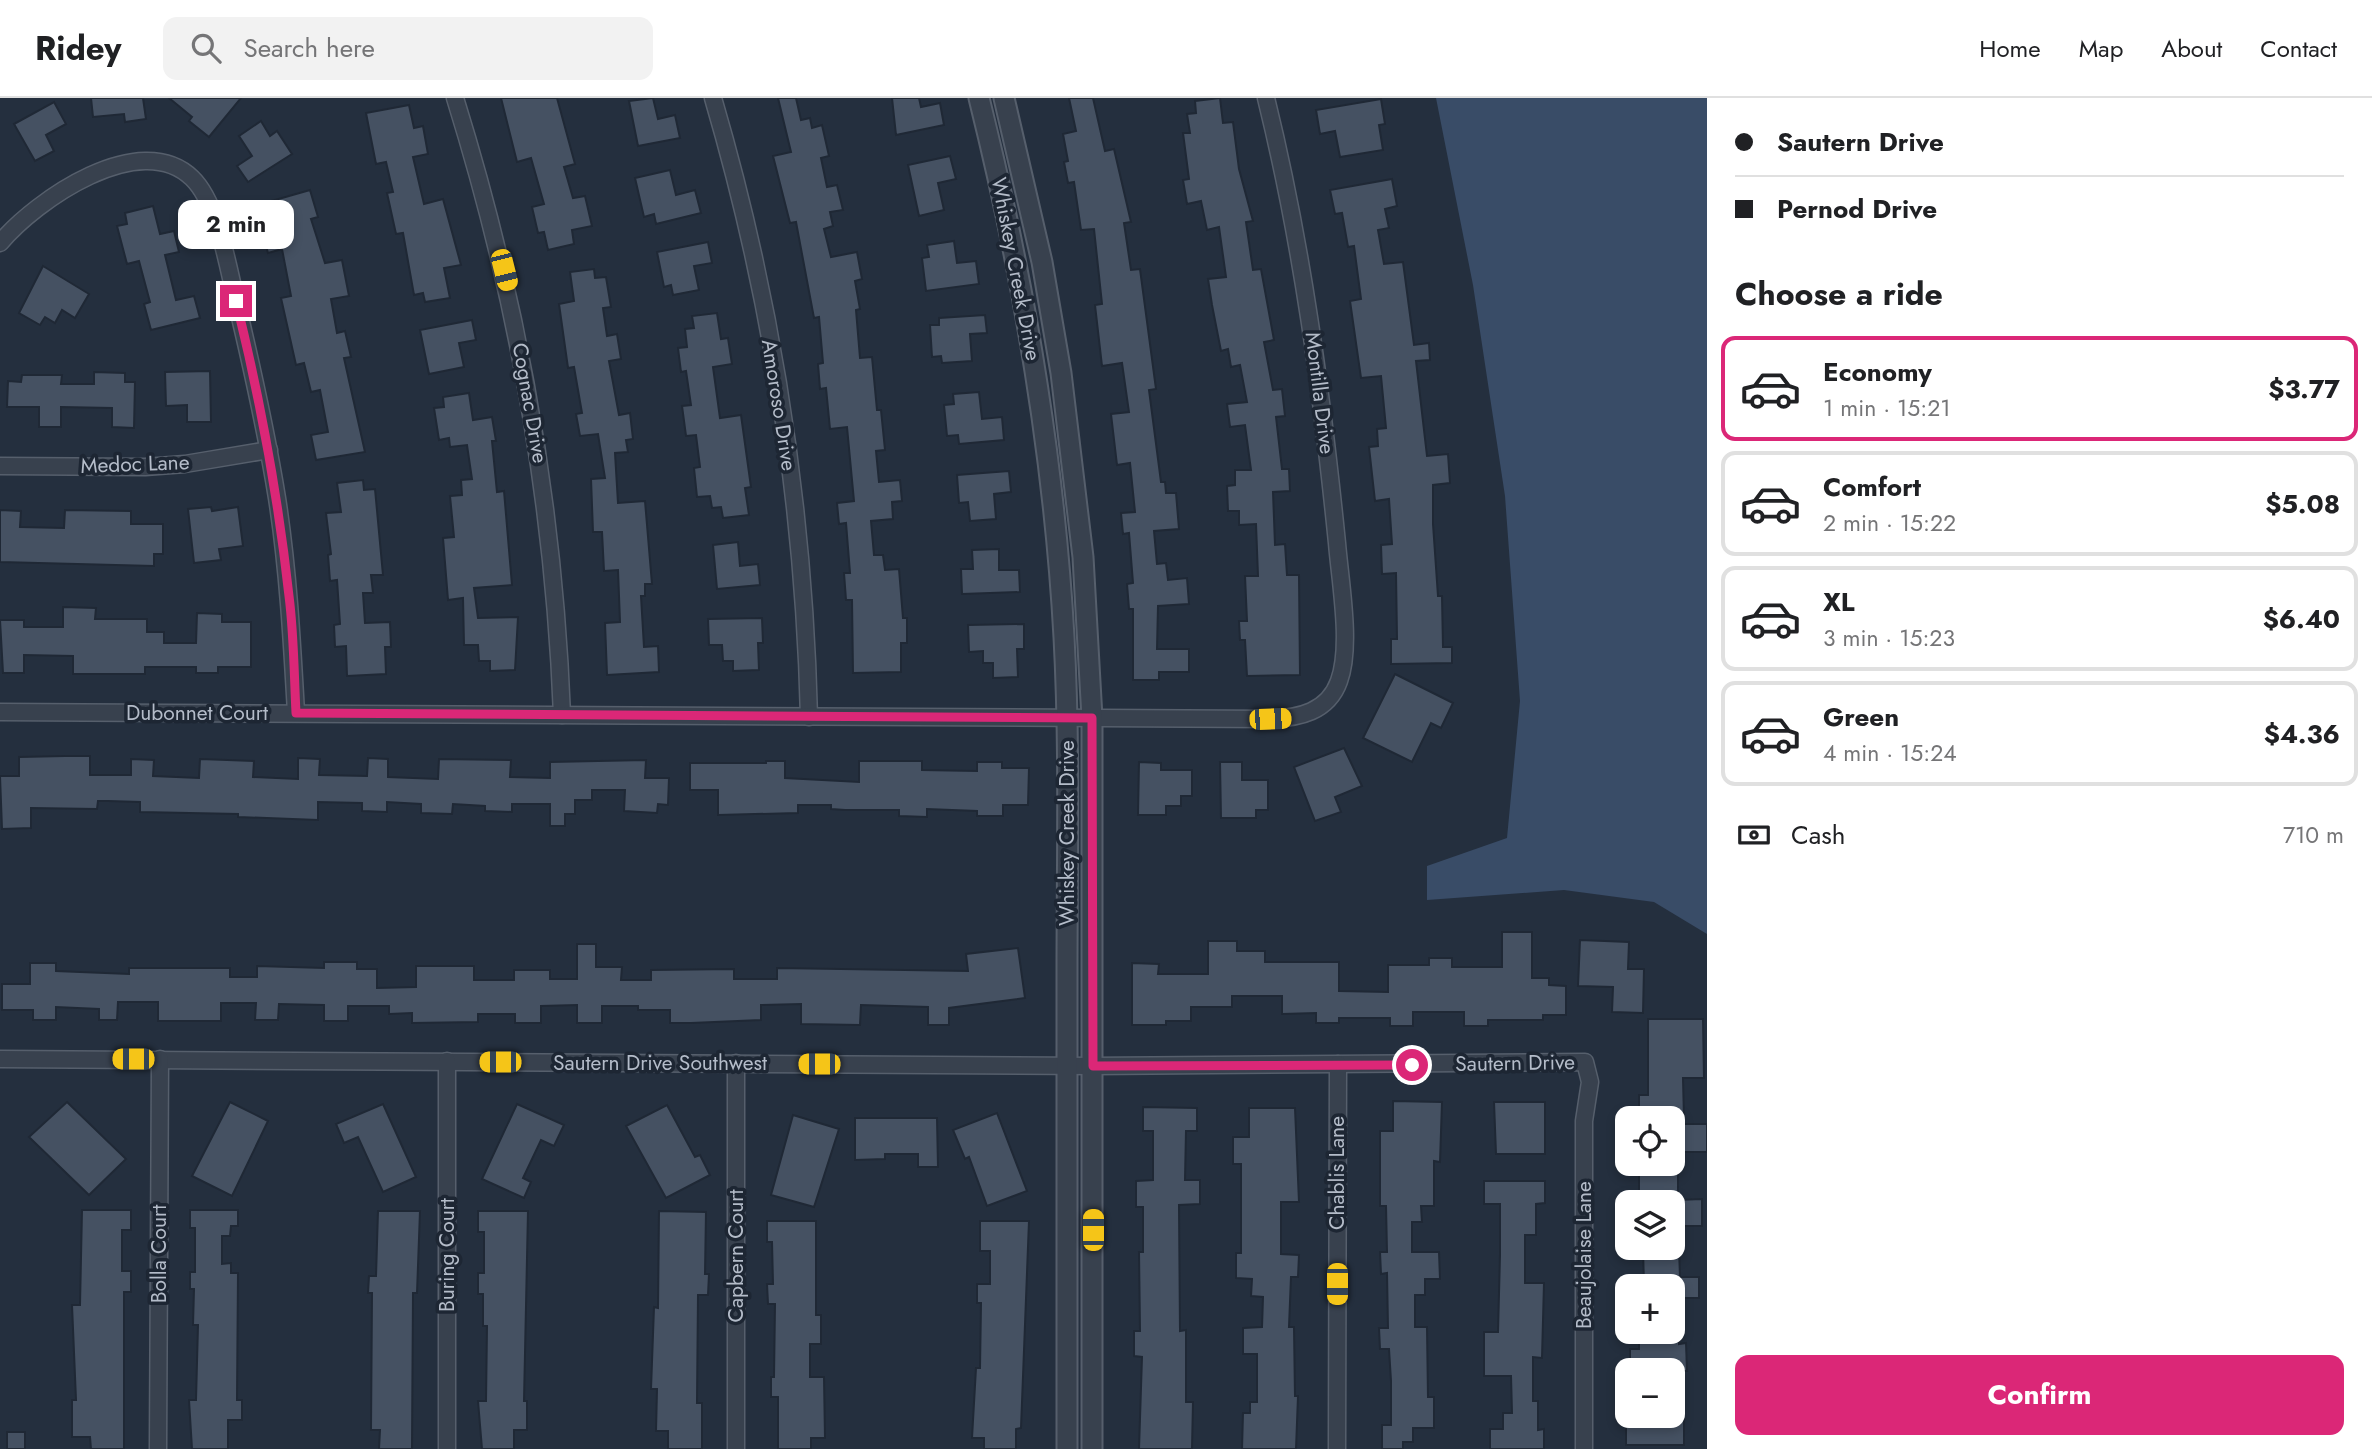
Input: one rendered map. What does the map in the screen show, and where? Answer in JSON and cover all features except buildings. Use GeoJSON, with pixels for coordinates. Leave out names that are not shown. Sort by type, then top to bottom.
{"type":"FeatureCollection","features":[{"type":"Feature","properties":{"kind":"street","name":"Cognac Drive"},"geometry":{"type":"LineString","coordinates":[[454,98],[483,189],[510,297],[542,469],[559,632],[562,715]]}},
{"type":"Feature","properties":{"kind":"street","name":"Amoroso Drive"},"geometry":{"type":"LineString","coordinates":[[713,98],[753,257],[785,427],[804,603],[809,717]]}},
{"type":"Feature","properties":{"kind":"street","name":"Whiskey Creek Drive"},"geometry":{"type":"LineString","coordinates":[[979,98],[1012,235],[1044,430],[1064,636],[1067,1449]]}},
{"type":"Feature","properties":{"kind":"street","name":"Whiskey Creek Drive"},"geometry":{"type":"LineString","coordinates":[[1004,98],[1042,262],[1061,373],[1083,557],[1092,718],[1092,1449]]}},
{"type":"Feature","properties":{"kind":"street","name":"Montilla Drive"},"geometry":{"type":"LineString","coordinates":[[1266,98],[1311,323],[1328,449],[1344,660],[1334,690]]}},
{"type":"Feature","properties":{"kind":"street"},"geometry":{"type":"LineString","coordinates":[[0,243],[56,196],[107,169],[134,161],[155,160],[175,166],[192,178],[212,211],[255,381],[269,450],[290,598],[296,713]]}},
{"type":"Feature","properties":{"kind":"street","name":"Medoc Lane"},"geometry":{"type":"LineString","coordinates":[[0,466],[145,467],[186,464],[269,450]]}},
{"type":"Feature","properties":{"kind":"street","name":"Dubonnet Court"},"geometry":{"type":"LineString","coordinates":[[0,712],[1291,718],[1311,713],[1328,700],[1334,690]]}},
{"type":"Feature","properties":{"kind":"street","name":"Sautern Drive Southwest"},"geometry":{"type":"LineString","coordinates":[[0,1059],[1067,1065]]}},
{"type":"Feature","properties":{"kind":"street","name":"Bolla Court"},"geometry":{"type":"LineString","coordinates":[[158,1449],[160,1059]]}},
{"type":"Feature","properties":{"kind":"street","name":"Buring Court"},"geometry":{"type":"LineString","coordinates":[[447,1061],[447,1449]]}},
{"type":"Feature","properties":{"kind":"street","name":"Sautern Drive"},"geometry":{"type":"LineString","coordinates":[[1067,1065],[1586,1062]]}},
{"type":"Feature","properties":{"kind":"street","name":"Beaujolaise Lane"},"geometry":{"type":"LineString","coordinates":[[1584,1449],[1584,1121],[1590,1082],[1586,1062]]}},
{"type":"Feature","properties":{"kind":"street","name":"Capbern Court"},"geometry":{"type":"LineString","coordinates":[[736,1063],[736,1449]]}},
{"type":"Feature","properties":{"kind":"street","name":"Chablis Lane"},"geometry":{"type":"LineString","coordinates":[[1337,1449],[1338,1065]]}},
{"type":"Feature","properties":{"kind":"water"},"geometry":{"type":"Polygon","coordinates":[[[1436,98],[1707,98],[1707,934],[1654,902],[1564,890],[1427,900],[1427,866],[1507,838],[1520,701],[1505,496],[1473,285],[1436,98]]]}},
{"type":"Feature","properties":{"kind":"route"},"geometry":{"type":"LineString","coordinates":[[236,301],[255,381],[277,499],[290,598],[296,713],[1092,718],[1093,1066],[1412,1065]]}}]}
